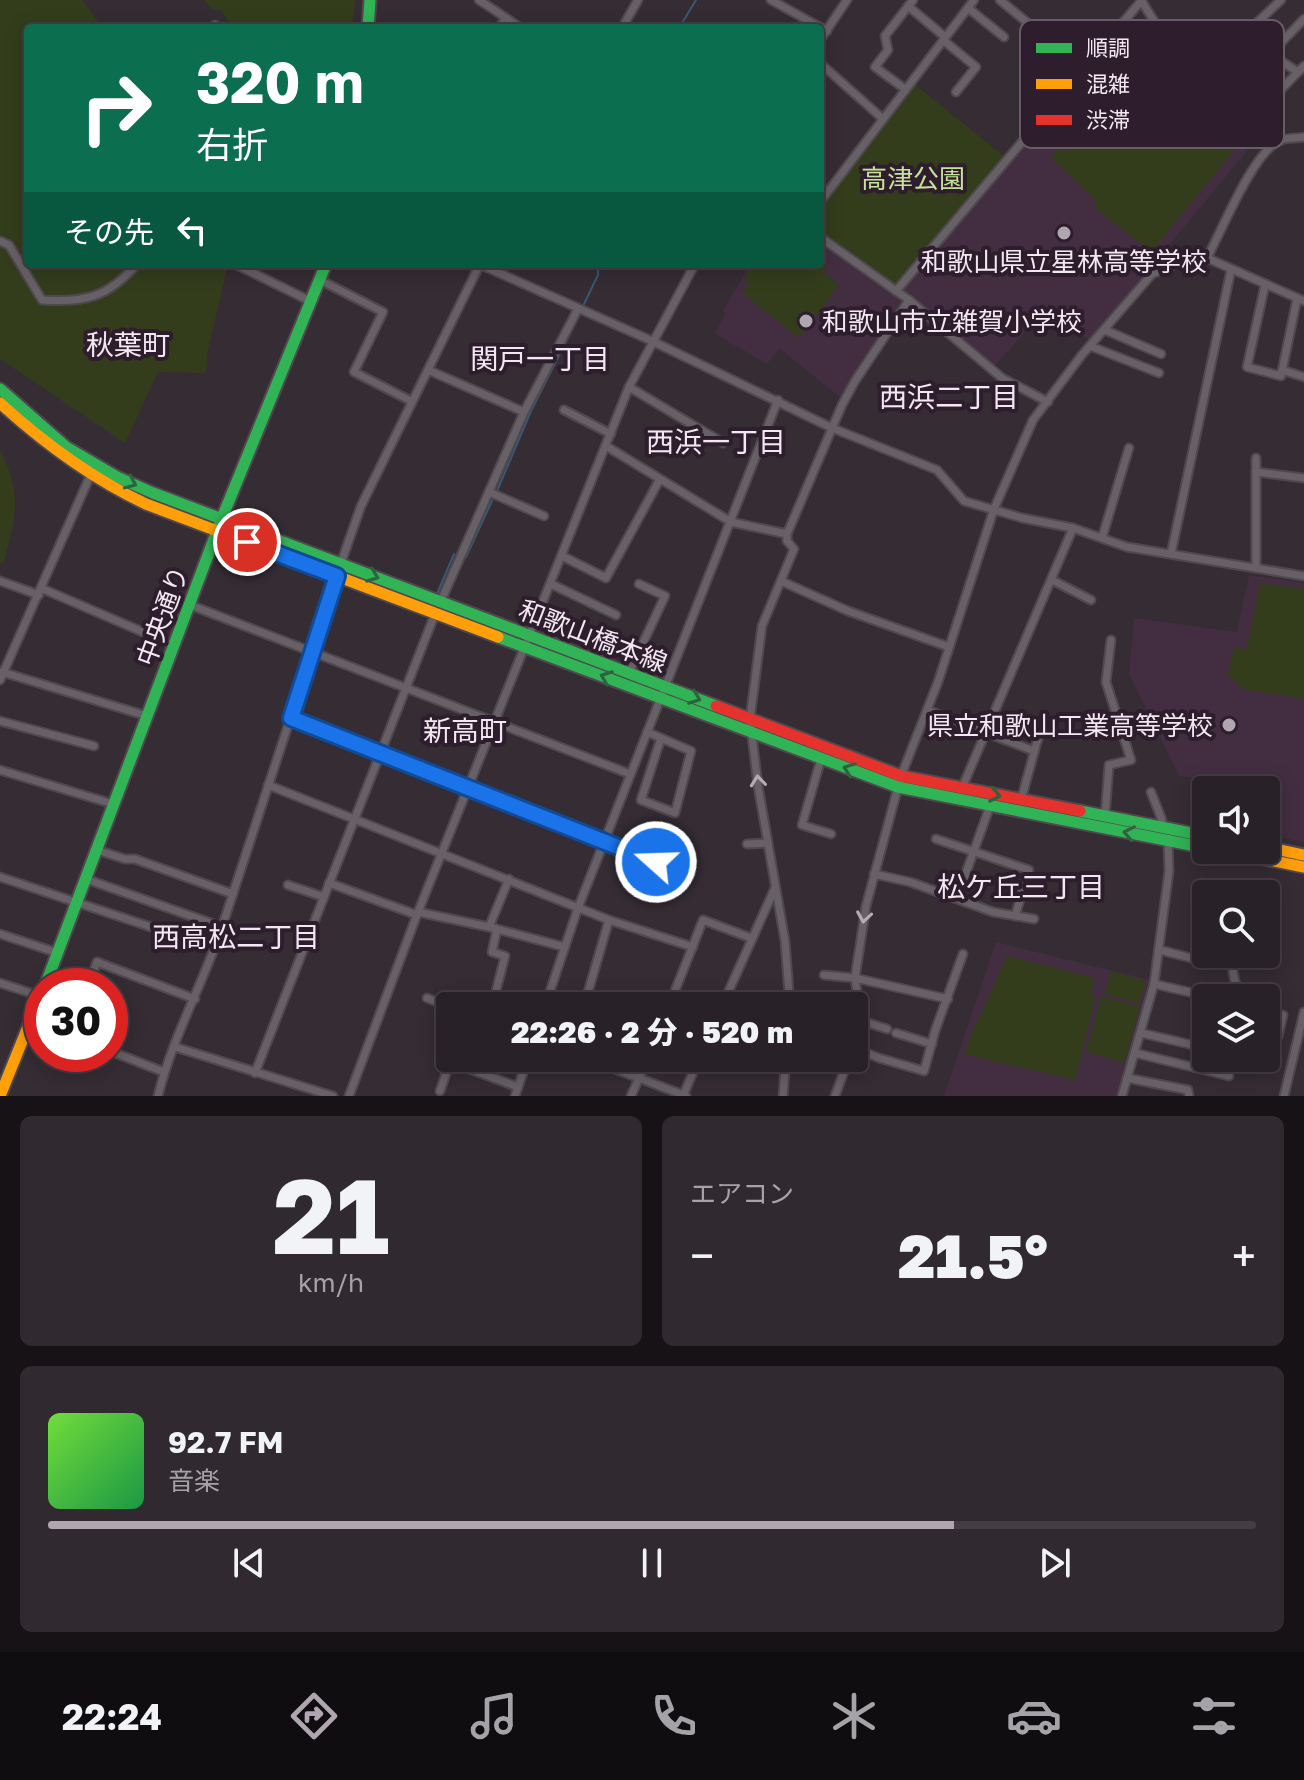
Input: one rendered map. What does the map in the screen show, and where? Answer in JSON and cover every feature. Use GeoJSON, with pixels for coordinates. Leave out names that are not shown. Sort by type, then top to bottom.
{"type":"FeatureCollection","features":[{"type":"Feature","properties":{"kind":"main road"},"geometry":{"type":"LineString","coordinates":[[368,24],[370,0]]}},
{"type":"Feature","properties":{"kind":"main road","name":"中央通り"},"geometry":{"type":"LineString","coordinates":[[52,968],[222,518],[324,268]]}},
{"type":"Feature","properties":{"kind":"main road","name":"和歌山橋本線"},"geometry":{"type":"LineString","coordinates":[[0,389],[93,471],[441,601],[528,642],[663,692],[750,719],[900,782],[962,788],[1105,816],[1167,832],[1192,842]]}},
{"type":"Feature","properties":{"kind":"main road","name":"和歌山橋本線"},"geometry":{"type":"LineString","coordinates":[[0,403],[43,443],[146,504],[435,614],[629,673],[753,734],[821,759],[990,806],[1192,835]]}},
{"type":"Feature","properties":{"kind":"main road"},"geometry":{"type":"LineString","coordinates":[[1280,850],[1304,855]]}},
{"type":"Feature","properties":{"kind":"main road"},"geometry":{"type":"LineString","coordinates":[[1280,862],[1304,867]]}},
{"type":"Feature","properties":{"kind":"main road","name":"中央通り"},"geometry":{"type":"LineString","coordinates":[[0,1096],[24,1047]]}},
{"type":"Feature","properties":{"kind":"street"},"geometry":{"type":"LineString","coordinates":[[624,24],[638,0]]}},
{"type":"Feature","properties":{"kind":"street"},"geometry":{"type":"LineString","coordinates":[[771,0],[814,24]]}},
{"type":"Feature","properties":{"kind":"street"},"geometry":{"type":"LineString","coordinates":[[824,35],[847,0]]}},
{"type":"Feature","properties":{"kind":"street"},"geometry":{"type":"LineString","coordinates":[[824,197],[974,0]]}},
{"type":"Feature","properties":{"kind":"street"},"geometry":{"type":"LineString","coordinates":[[1000,0],[1024,20]]}},
{"type":"Feature","properties":{"kind":"street"},"geometry":{"type":"LineString","coordinates":[[1124,20],[1141,0],[1153,20]]}},
{"type":"Feature","properties":{"kind":"street"},"geometry":{"type":"LineString","coordinates":[[1260,20],[1281,0]]}},
{"type":"Feature","properties":{"kind":"street"},"geometry":{"type":"LineString","coordinates":[[482,1],[515,24]]}},
{"type":"Feature","properties":{"kind":"street"},"geometry":{"type":"LineString","coordinates":[[905,89],[875,67],[888,50],[885,36],[910,3],[976,67],[956,92]]}},
{"type":"Feature","properties":{"kind":"street"},"geometry":{"type":"LineString","coordinates":[[968,8],[1004,37]]}},
{"type":"Feature","properties":{"kind":"street"},"geometry":{"type":"LineString","coordinates":[[502,24],[506,18]]}},
{"type":"Feature","properties":{"kind":"street"},"geometry":{"type":"LineString","coordinates":[[1284,40],[1304,19]]}},
{"type":"Feature","properties":{"kind":"street"},"geometry":{"type":"LineString","coordinates":[[824,67],[883,119]]}},
{"type":"Feature","properties":{"kind":"street"},"geometry":{"type":"LineString","coordinates":[[1284,86],[1301,69]]}},
{"type":"Feature","properties":{"kind":"street"},"geometry":{"type":"LineString","coordinates":[[1284,140],[1304,137]]}},
{"type":"Feature","properties":{"kind":"street"},"geometry":{"type":"LineString","coordinates":[[896,291],[1020,144]]}},
{"type":"Feature","properties":{"kind":"street"},"geometry":{"type":"LineString","coordinates":[[1207,258],[1251,170],[1269,148]]}},
{"type":"Feature","properties":{"kind":"street"},"geometry":{"type":"LineString","coordinates":[[824,240],[909,300],[1002,378],[1048,402]]}},
{"type":"Feature","properties":{"kind":"street"},"geometry":{"type":"LineString","coordinates":[[0,241],[9,245],[42,300],[74,302],[102,294],[134,268]]}},
{"type":"Feature","properties":{"kind":"street"},"geometry":{"type":"LineString","coordinates":[[856,992],[855,978],[866,906],[900,782],[994,509],[1033,420],[1090,346],[1152,274],[1178,263],[1207,258],[1300,300],[1281,376],[1247,367],[1265,285]]}},
{"type":"Feature","properties":{"kind":"street"},"geometry":{"type":"LineString","coordinates":[[243,268],[310,301]]}},
{"type":"Feature","properties":{"kind":"street"},"geometry":{"type":"LineString","coordinates":[[341,563],[361,506],[478,268]]}},
{"type":"Feature","properties":{"kind":"street"},"geometry":{"type":"LineString","coordinates":[[489,268],[652,341],[832,428],[937,470],[959,498],[1022,518],[1073,528],[1127,547],[1304,576]]}},
{"type":"Feature","properties":{"kind":"street"},"geometry":{"type":"LineString","coordinates":[[349,1096],[442,852],[629,387],[693,268]]}},
{"type":"Feature","properties":{"kind":"street"},"geometry":{"type":"LineString","coordinates":[[1171,554],[1231,270]]}},
{"type":"Feature","properties":{"kind":"street"},"geometry":{"type":"LineString","coordinates":[[320,280],[383,312],[354,372],[411,401]]}},
{"type":"Feature","properties":{"kind":"street"},"geometry":{"type":"LineString","coordinates":[[789,992],[785,941],[758,786],[750,719],[762,626],[794,549],[787,541],[787,534],[832,428],[855,381],[909,300]]}},
{"type":"Feature","properties":{"kind":"street"},"geometry":{"type":"LineString","coordinates":[[441,601],[524,412],[578,309]]}},
{"type":"Feature","properties":{"kind":"street"},"geometry":{"type":"LineString","coordinates":[[1105,330],[1161,354]]}},
{"type":"Feature","properties":{"kind":"street"},"geometry":{"type":"LineString","coordinates":[[1090,346],[1159,373]]}},
{"type":"Feature","properties":{"kind":"street"},"geometry":{"type":"LineString","coordinates":[[428,370],[524,412]]}},
{"type":"Feature","properties":{"kind":"street"},"geometry":{"type":"LineString","coordinates":[[1282,370],[1304,377]]}},
{"type":"Feature","properties":{"kind":"street"},"geometry":{"type":"LineString","coordinates":[[629,387],[723,443]]}},
{"type":"Feature","properties":{"kind":"street"},"geometry":{"type":"LineString","coordinates":[[550,992],[603,843],[778,400]]}},
{"type":"Feature","properties":{"kind":"street"},"geometry":{"type":"LineString","coordinates":[[564,410],[611,434]]}},
{"type":"Feature","properties":{"kind":"street"},"geometry":{"type":"LineString","coordinates":[[606,446],[731,522],[787,534]]}},
{"type":"Feature","properties":{"kind":"street"},"geometry":{"type":"LineString","coordinates":[[1102,538],[1129,448]]}},
{"type":"Feature","properties":{"kind":"street"},"geometry":{"type":"LineString","coordinates":[[1256,458],[1256,568]]}},
{"type":"Feature","properties":{"kind":"street"},"geometry":{"type":"LineString","coordinates":[[93,471],[1,675],[148,716]]}},
{"type":"Feature","properties":{"kind":"street"},"geometry":{"type":"LineString","coordinates":[[1256,472],[1304,478]]}},
{"type":"Feature","properties":{"kind":"street"},"geometry":{"type":"LineString","coordinates":[[562,556],[606,578],[660,479]]}},
{"type":"Feature","properties":{"kind":"street"},"geometry":{"type":"LineString","coordinates":[[489,492],[544,516]]}},
{"type":"Feature","properties":{"kind":"street"},"geometry":{"type":"LineString","coordinates":[[962,788],[1073,528]]}},
{"type":"Feature","properties":{"kind":"street"},"geometry":{"type":"LineString","coordinates":[[158,1096],[164,1072],[222,927],[337,576]]}},
{"type":"Feature","properties":{"kind":"street"},"geometry":{"type":"LineString","coordinates":[[1052,580],[1091,600]]}},
{"type":"Feature","properties":{"kind":"street"},"geometry":{"type":"LineString","coordinates":[[0,581],[41,592],[175,646]]}},
{"type":"Feature","properties":{"kind":"street"},"geometry":{"type":"LineString","coordinates":[[781,581],[848,611],[949,647]]}},
{"type":"Feature","properties":{"kind":"street"},"geometry":{"type":"LineString","coordinates":[[551,584],[616,615]]}},
{"type":"Feature","properties":{"kind":"street"},"geometry":{"type":"LineString","coordinates":[[629,673],[665,596],[639,584]]}},
{"type":"Feature","properties":{"kind":"street"},"geometry":{"type":"LineString","coordinates":[[190,605],[630,774]]}},
{"type":"Feature","properties":{"kind":"street"},"geometry":{"type":"LineString","coordinates":[[255,1073],[435,614]]}},
{"type":"Feature","properties":{"kind":"street"},"geometry":{"type":"LineString","coordinates":[[1105,816],[1109,765],[1131,760],[1106,682],[1111,640]]}},
{"type":"Feature","properties":{"kind":"street"},"geometry":{"type":"LineString","coordinates":[[927,710],[1034,751]]}},
{"type":"Feature","properties":{"kind":"street"},"geometry":{"type":"LineString","coordinates":[[291,718],[682,872]]}},
{"type":"Feature","properties":{"kind":"street"},"geometry":{"type":"LineString","coordinates":[[0,721],[94,746]]}},
{"type":"Feature","properties":{"kind":"street"},"geometry":{"type":"LineString","coordinates":[[1021,800],[1040,731]]}},
{"type":"Feature","properties":{"kind":"street"},"geometry":{"type":"LineString","coordinates":[[647,732],[661,738],[691,751],[675,813],[641,800],[661,738]]}},
{"type":"Feature","properties":{"kind":"street"},"geometry":{"type":"LineString","coordinates":[[821,759],[802,825],[831,834]]}},
{"type":"Feature","properties":{"kind":"street"},"geometry":{"type":"LineString","coordinates":[[0,770],[115,804]]}},
{"type":"Feature","properties":{"kind":"street"},"geometry":{"type":"LineString","coordinates":[[268,785],[609,920],[693,947]]}},
{"type":"Feature","properties":{"kind":"street"},"geometry":{"type":"LineString","coordinates":[[1122,1096],[1154,984],[1169,871],[1167,832],[1151,792]]}},
{"type":"Feature","properties":{"kind":"street"},"geometry":{"type":"LineString","coordinates":[[957,898],[990,806]]}},
{"type":"Feature","properties":{"kind":"street"},"geometry":{"type":"LineString","coordinates":[[936,839],[1029,870],[1015,916]]}},
{"type":"Feature","properties":{"kind":"street"},"geometry":{"type":"LineString","coordinates":[[747,844],[768,843]]}},
{"type":"Feature","properties":{"kind":"street"},"geometry":{"type":"LineString","coordinates":[[97,850],[135,859],[233,894]]}},
{"type":"Feature","properties":{"kind":"street"},"geometry":{"type":"LineString","coordinates":[[874,874],[910,882],[993,912],[1034,919]]}},
{"type":"Feature","properties":{"kind":"street"},"geometry":{"type":"LineString","coordinates":[[0,877],[151,927]]}},
{"type":"Feature","properties":{"kind":"street"},"geometry":{"type":"LineString","coordinates":[[86,879],[222,927]]}},
{"type":"Feature","properties":{"kind":"street"},"geometry":{"type":"LineString","coordinates":[[496,992],[505,956],[492,952],[493,928],[509,879]]}},
{"type":"Feature","properties":{"kind":"street"},"geometry":{"type":"LineString","coordinates":[[329,883],[418,914],[493,928],[565,947]]}},
{"type":"Feature","properties":{"kind":"street"},"geometry":{"type":"LineString","coordinates":[[288,885],[324,897]]}},
{"type":"Feature","properties":{"kind":"street"},"geometry":{"type":"LineString","coordinates":[[728,992],[775,888]]}},
{"type":"Feature","properties":{"kind":"street"},"geometry":{"type":"LineString","coordinates":[[588,992],[609,920]]}},
{"type":"Feature","properties":{"kind":"street"},"geometry":{"type":"LineString","coordinates":[[675,992],[703,920],[751,938]]}},
{"type":"Feature","properties":{"kind":"street"},"geometry":{"type":"LineString","coordinates":[[0,934],[58,953]]}},
{"type":"Feature","properties":{"kind":"street"},"geometry":{"type":"LineString","coordinates":[[1160,950],[1192,958]]}},
{"type":"Feature","properties":{"kind":"street"},"geometry":{"type":"LineString","coordinates":[[868,1053],[924,1071],[963,954]]}},
{"type":"Feature","properties":{"kind":"street"},"geometry":{"type":"LineString","coordinates":[[95,968],[97,962],[113,968]]}},
{"type":"Feature","properties":{"kind":"street"},"geometry":{"type":"LineString","coordinates":[[128,974],[195,999]]}},
{"type":"Feature","properties":{"kind":"street"},"geometry":{"type":"LineString","coordinates":[[824,975],[855,978],[948,999]]}},
{"type":"Feature","properties":{"kind":"street"},"geometry":{"type":"LineString","coordinates":[[0,983],[24,988]]}},
{"type":"Feature","properties":{"kind":"street"},"geometry":{"type":"LineString","coordinates":[[1154,984],[1192,993]]}},
{"type":"Feature","properties":{"kind":"street"},"geometry":{"type":"LineString","coordinates":[[427,998],[436,1002]]}},
{"type":"Feature","properties":{"kind":"street"},"geometry":{"type":"LineString","coordinates":[[1284,1096],[1304,1012]]}},
{"type":"Feature","properties":{"kind":"street"},"geometry":{"type":"LineString","coordinates":[[868,1023],[887,1029]]}},
{"type":"Feature","properties":{"kind":"street"},"geometry":{"type":"LineString","coordinates":[[896,1033],[932,1044]]}},
{"type":"Feature","properties":{"kind":"street"},"geometry":{"type":"LineString","coordinates":[[1141,1033],[1192,1044]]}},
{"type":"Feature","properties":{"kind":"street"},"geometry":{"type":"LineString","coordinates":[[175,1047],[303,1092],[333,1096]]}},
{"type":"Feature","properties":{"kind":"street"},"geometry":{"type":"LineString","coordinates":[[1135,1053],[1229,1076]]}},
{"type":"Feature","properties":{"kind":"street"},"geometry":{"type":"LineString","coordinates":[[128,1058],[164,1072]]}},
{"type":"Feature","properties":{"kind":"street"},"geometry":{"type":"LineString","coordinates":[[440,1091],[447,1072]]}},
{"type":"Feature","properties":{"kind":"street"},"geometry":{"type":"LineString","coordinates":[[483,1072],[518,1087]]}},
{"type":"Feature","properties":{"kind":"street"},"geometry":{"type":"LineString","coordinates":[[515,1096],[523,1072]]}},
{"type":"Feature","properties":{"kind":"street"},"geometry":{"type":"LineString","coordinates":[[622,1072],[684,1096],[693,1072]]}},
{"type":"Feature","properties":{"kind":"street"},"geometry":{"type":"LineString","coordinates":[[631,1096],[642,1072]]}},
{"type":"Feature","properties":{"kind":"street"},"geometry":{"type":"LineString","coordinates":[[783,1096],[785,1072]]}},
{"type":"Feature","properties":{"kind":"street"},"geometry":{"type":"LineString","coordinates":[[835,1096],[844,1072]]}},
{"type":"Feature","properties":{"kind":"street"},"geometry":{"type":"LineString","coordinates":[[1126,1076],[1188,1090],[1189,1096]]}},
{"type":"Feature","properties":{"kind":"shaded area","name":"和歌山県立星林高等学校"},"geometry":{"type":"Polygon","coordinates":[[[1022,148],[1249,148],[1090,341],[1047,307],[993,368],[905,296],[902,289],[1022,148]]]}},
{"type":"Feature","properties":{"kind":"shaded area","name":"和歌山市立雑賀小学校"},"geometry":{"type":"Polygon","coordinates":[[[824,246],[902,302],[842,399],[779,348],[767,364],[715,334],[725,313],[723,311],[748,268],[824,268],[824,246]]]}},
{"type":"Feature","properties":{"kind":"shaded area","name":"県立和歌山工業高等学校"},"geometry":{"type":"Polygon","coordinates":[[[1249,575],[1304,583],[1304,842],[1280,838],[1280,776],[1179,776],[1129,674],[1134,618],[1237,632],[1249,575]]]}},
{"type":"Feature","properties":{"kind":"shaded area"},"geometry":{"type":"Polygon","coordinates":[[[996,942],[1150,980],[1117,1096],[944,1096],[996,942]]]}},
{"type":"Feature","properties":{"kind":"green space"},"geometry":{"type":"Polygon","coordinates":[[[0,0],[82,0],[100,24],[24,24],[24,268],[227,268],[208,350],[206,373],[158,372],[125,443],[0,359],[0,0]]]}},
{"type":"Feature","properties":{"kind":"green space"},"geometry":{"type":"Polygon","coordinates":[[[204,0],[355,0],[352,24],[230,24],[221,10],[213,10],[204,0]]]}},
{"type":"Feature","properties":{"kind":"green space","name":"高津公園"},"geometry":{"type":"Polygon","coordinates":[[[914,84],[1005,157],[894,286],[824,234],[824,201],[914,84]]]}},
{"type":"Feature","properties":{"kind":"green space"},"geometry":{"type":"Polygon","coordinates":[[[1060,148],[1236,148],[1151,252],[1095,208],[1096,200],[1051,158],[1060,148]]]}},
{"type":"Feature","properties":{"kind":"green space"},"geometry":{"type":"Polygon","coordinates":[[[824,265],[826,267],[823,272],[839,285],[799,338],[742,293],[749,283],[744,279],[751,268],[824,268],[824,265]]]}},
{"type":"Feature","properties":{"kind":"green space"},"geometry":{"type":"Polygon","coordinates":[[[0,450],[12,480],[15,506],[4,562],[0,563],[0,450]]]}},
{"type":"Feature","properties":{"kind":"green space"},"geometry":{"type":"Polygon","coordinates":[[[1260,583],[1304,589],[1304,699],[1242,689],[1228,675],[1234,648],[1247,649],[1260,583]]]}},
{"type":"Feature","properties":{"kind":"green space"},"geometry":{"type":"Polygon","coordinates":[[[1007,956],[1095,978],[1090,994],[1096,996],[1075,1080],[963,1054],[1007,956]]]}},
{"type":"Feature","properties":{"kind":"green space"},"geometry":{"type":"Polygon","coordinates":[[[1111,971],[1146,981],[1139,1004],[1105,994],[1111,971]]]}},
{"type":"Feature","properties":{"kind":"green space"},"geometry":{"type":"Polygon","coordinates":[[[1101,997],[1140,1007],[1124,1063],[1086,1052],[1101,997]]]}},
{"type":"Feature","properties":{"kind":"waterway"},"geometry":{"type":"LineString","coordinates":[[681,24],[696,0]]}},
{"type":"Feature","properties":{"kind":"waterway"},"geometry":{"type":"LineString","coordinates":[[584,304],[598,275],[595,268]]}},
{"type":"Feature","properties":{"kind":"waterway"},"geometry":{"type":"LineString","coordinates":[[497,491],[531,411],[578,318]]}},
{"type":"Feature","properties":{"kind":"waterway"},"geometry":{"type":"LineString","coordinates":[[466,557],[492,501]]}},
{"type":"Feature","properties":{"kind":"waterway"},"geometry":{"type":"LineString","coordinates":[[436,596],[454,554]]}},
{"type":"Feature","properties":{"kind":"traffic: fast"},"geometry":{"type":"LineString","coordinates":[[368,24],[370,0]]}},
{"type":"Feature","properties":{"kind":"traffic: fast"},"geometry":{"type":"LineString","coordinates":[[52,968],[222,518],[324,268]]}},
{"type":"Feature","properties":{"kind":"traffic: fast"},"geometry":{"type":"LineString","coordinates":[[0,389],[66,447],[117,477],[153,493],[716,706]]}},
{"type":"Feature","properties":{"kind":"traffic: fast"},"geometry":{"type":"LineString","coordinates":[[498,637],[898,787],[1192,845]]}},
{"type":"Feature","properties":{"kind":"traffic: fast"},"geometry":{"type":"LineString","coordinates":[[1080,811],[1192,833]]}},
{"type":"Feature","properties":{"kind":"traffic: slow"},"geometry":{"type":"LineString","coordinates":[[0,403],[69,459],[146,504],[498,637]]}},
{"type":"Feature","properties":{"kind":"traffic: slow"},"geometry":{"type":"LineString","coordinates":[[1280,850],[1304,855]]}},
{"type":"Feature","properties":{"kind":"traffic: slow"},"geometry":{"type":"LineString","coordinates":[[1280,862],[1304,867]]}},
{"type":"Feature","properties":{"kind":"traffic: slow"},"geometry":{"type":"LineString","coordinates":[[0,1096],[24,1037]]}},
{"type":"Feature","properties":{"kind":"traffic: jam"},"geometry":{"type":"LineString","coordinates":[[716,706],[901,776],[1080,811]]}},
{"type":"Feature","properties":{"kind":"place","name":"和歌山県立星林高等学校"},"geometry":{"type":"Point","coordinates":[1064,233]}},
{"type":"Feature","properties":{"kind":"place","name":"和歌山市立雑賀小学校"},"geometry":{"type":"Point","coordinates":[806,321]}},
{"type":"Feature","properties":{"kind":"place","name":"県立和歌山工業高等学校"},"geometry":{"type":"Point","coordinates":[1229,725]}},
{"type":"Feature","properties":{"kind":"district","name":"秋葉町"},"geometry":{"type":"Point","coordinates":[128,344]}},
{"type":"Feature","properties":{"kind":"district","name":"関戸一丁目"},"geometry":{"type":"Point","coordinates":[540,358]}},
{"type":"Feature","properties":{"kind":"district","name":"西浜二丁目"},"geometry":{"type":"Point","coordinates":[949,396]}},
{"type":"Feature","properties":{"kind":"district","name":"西浜一丁目"},"geometry":{"type":"Point","coordinates":[716,441]}},
{"type":"Feature","properties":{"kind":"district","name":"新高町"},"geometry":{"type":"Point","coordinates":[465,730]}},
{"type":"Feature","properties":{"kind":"district","name":"松ケ丘三丁目"},"geometry":{"type":"Point","coordinates":[1021,886]}},
{"type":"Feature","properties":{"kind":"district","name":"西高松二丁目"},"geometry":{"type":"Point","coordinates":[236,936]}},
{"type":"Feature","properties":{"kind":"route"},"geometry":{"type":"LineString","coordinates":[[247,542],[337,576],[291,718],[656,862]]}}]}
